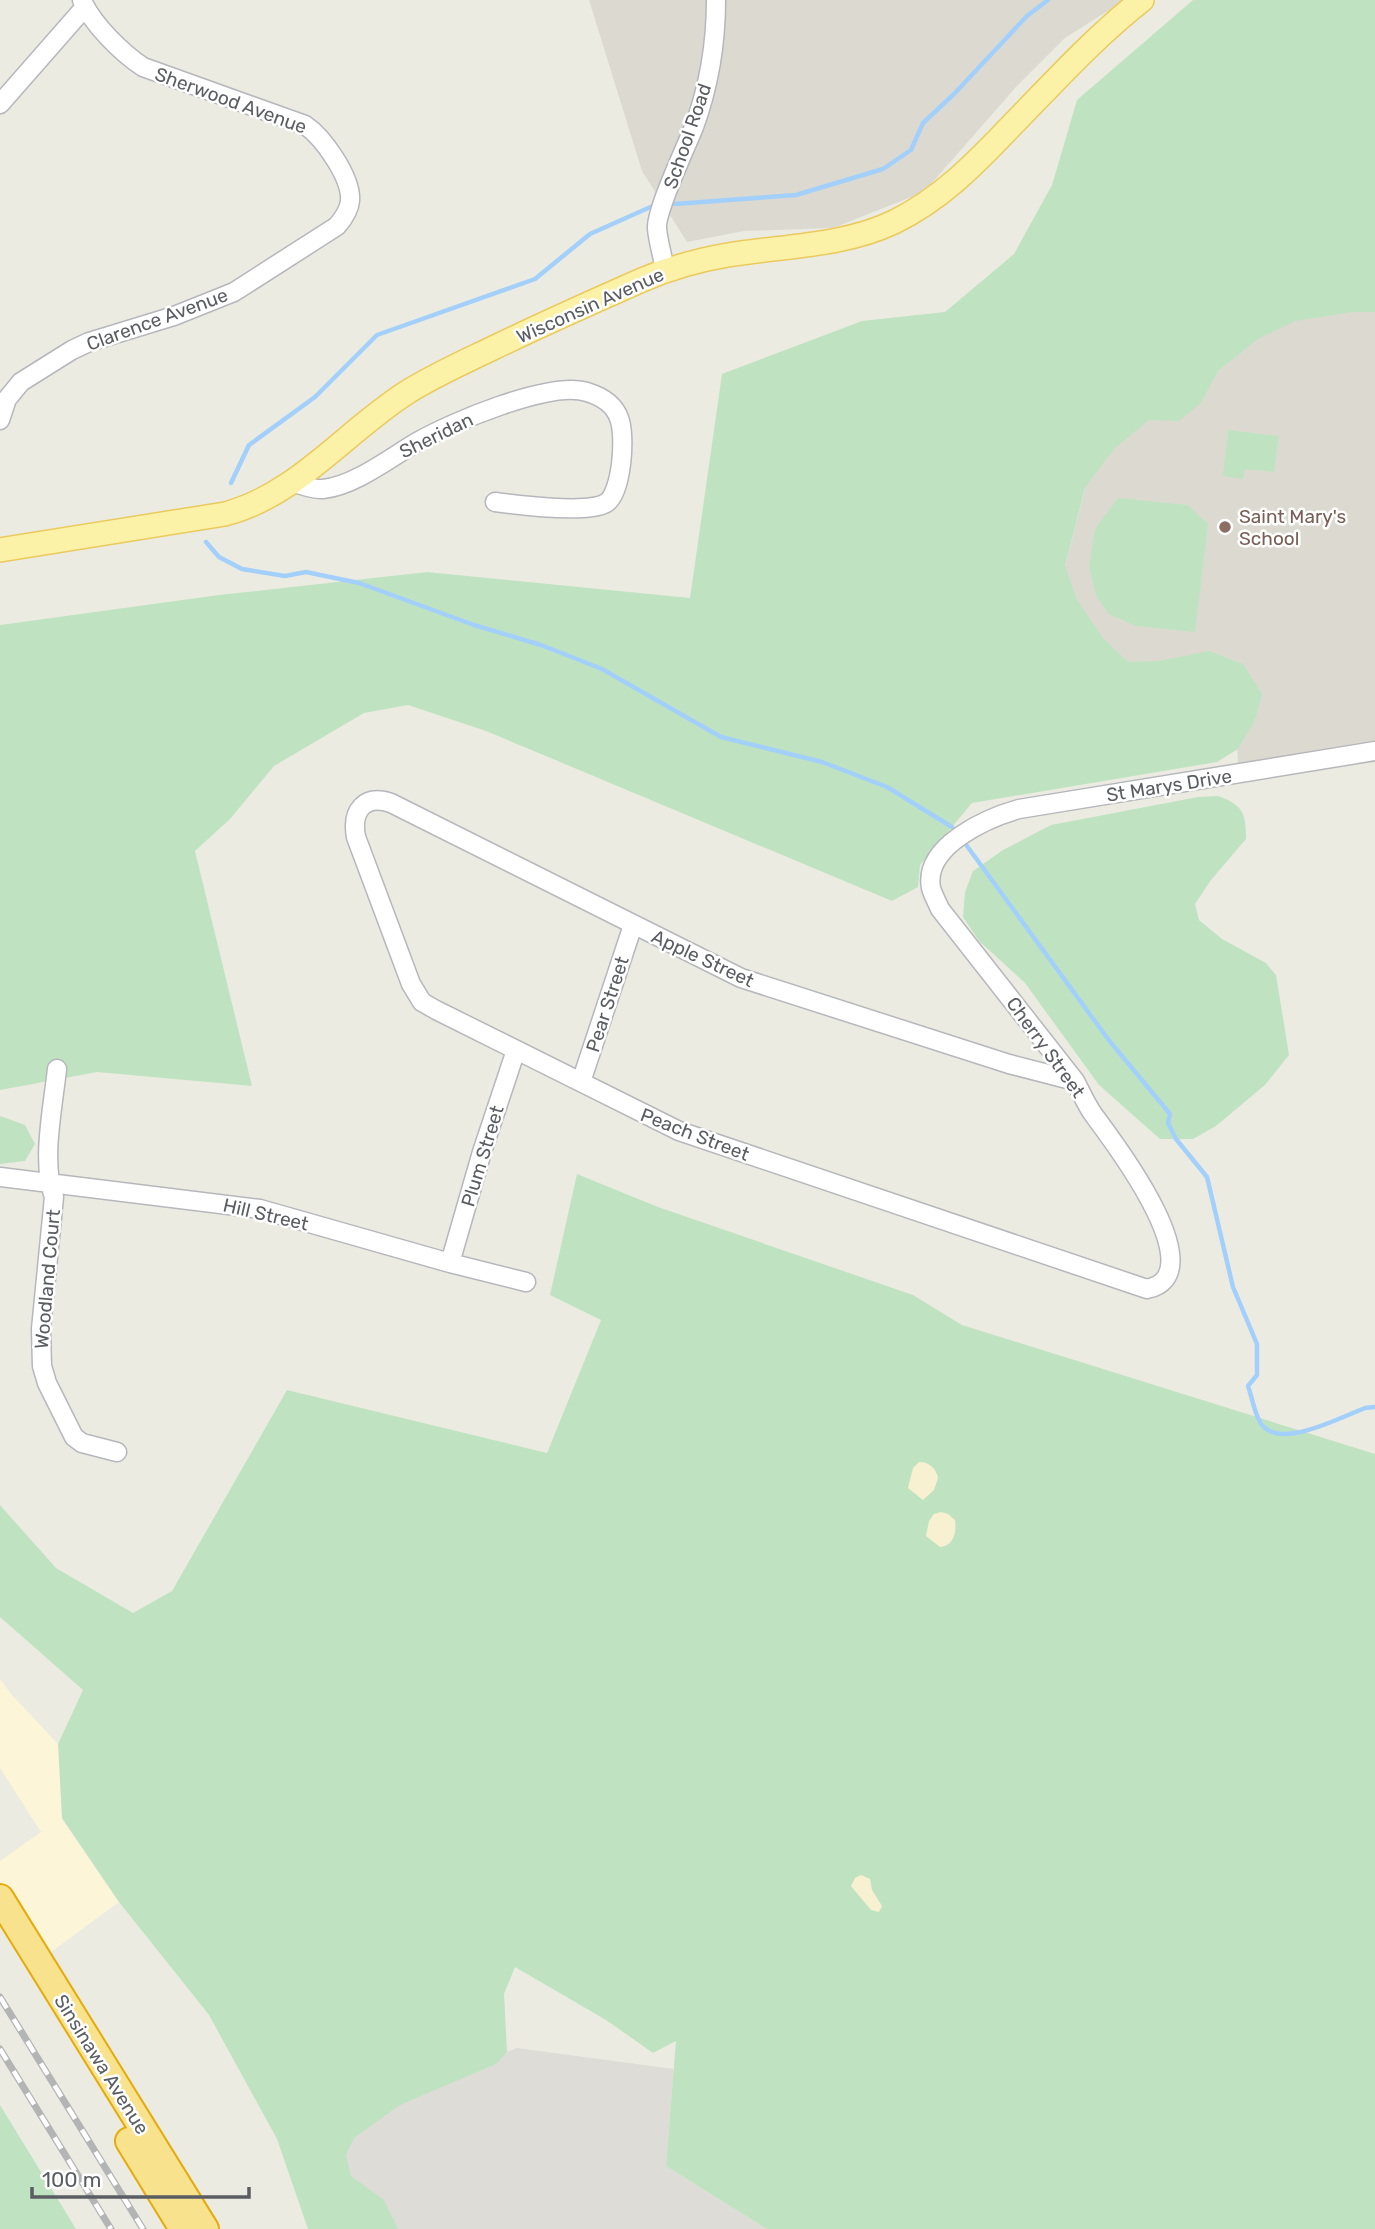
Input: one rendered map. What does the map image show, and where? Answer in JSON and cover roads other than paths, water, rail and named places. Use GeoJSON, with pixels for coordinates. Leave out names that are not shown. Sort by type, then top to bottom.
{"type":"FeatureCollection","features":[{"type":"Feature","properties":{"kind":"highway","name":"Sinsinawa Avenue"},"geometry":{"type":"LineString","coordinates":[[0,1898],[205,2229]]}},
{"type":"Feature","properties":{"kind":"highway","name":"Sinsinawa Avenue"},"geometry":{"type":"LineString","coordinates":[[0,1932],[183,2229]]}},
{"type":"Feature","properties":{"kind":"main road","name":"Wisconsin Avenue"},"geometry":{"type":"LineString","coordinates":[[0,550],[225,514],[268,499],[375,414],[429,380],[562,316],[665,271],[728,255],[848,237],[893,222],[943,193],[1114,23],[1142,0]]}},
{"type":"Feature","properties":{"kind":"street","name":"School Road"},"geometry":{"type":"LineString","coordinates":[[665,271],[656,227],[705,90],[713,56],[716,0]]}},
{"type":"Feature","properties":{"kind":"street"},"geometry":{"type":"LineString","coordinates":[[0,104],[84,4]]}},
{"type":"Feature","properties":{"kind":"street","name":"Sherwood Avenue"},"geometry":{"type":"LineString","coordinates":[[84,4],[91,17],[123,51],[143,67],[305,125],[321,137],[344,177]]}},
{"type":"Feature","properties":{"kind":"street","name":"Clarence Avenue"},"geometry":{"type":"LineString","coordinates":[[3,397],[21,382],[72,350],[98,339],[174,316],[234,292],[326,234],[344,218],[349,209],[349,189],[344,177]]}},
{"type":"Feature","properties":{"kind":"street","name":"Sheridan"},"geometry":{"type":"LineString","coordinates":[[292,482],[321,490],[346,483],[429,435],[466,419],[536,396],[563,390],[585,391],[606,401],[615,409],[621,426],[621,469],[616,488],[608,502],[594,507],[531,507],[495,502]]}},
{"type":"Feature","properties":{"kind":"street"},"geometry":{"type":"LineString","coordinates":[[0,420],[3,397]]}},
{"type":"Feature","properties":{"kind":"street","name":"St Marys Drive"},"geometry":{"type":"LineString","coordinates":[[968,831],[998,815],[1019,810],[1375,751]]}},
{"type":"Feature","properties":{"kind":"street","name":"Apple Street"},"geometry":{"type":"LineString","coordinates":[[356,817],[367,802],[382,800],[391,803],[749,981],[1009,1064],[1075,1081]]}},
{"type":"Feature","properties":{"kind":"street","name":"Peach Street"},"geometry":{"type":"LineString","coordinates":[[356,817],[356,836],[415,994],[422,1002],[436,1010],[679,1131],[1147,1289],[1156,1288],[1167,1279]]}},
{"type":"Feature","properties":{"kind":"street","name":"Cherry Street"},"geometry":{"type":"LineString","coordinates":[[968,831],[939,858],[933,871],[931,886],[934,896],[940,909],[1075,1081],[1092,1112],[1110,1134],[1152,1203],[1172,1259],[1167,1279]]}},
{"type":"Feature","properties":{"kind":"street","name":"Pear Street"},"geometry":{"type":"LineString","coordinates":[[581,1082],[633,925]]}},
{"type":"Feature","properties":{"kind":"street","name":"Plum Street"},"geometry":{"type":"LineString","coordinates":[[450,1263],[482,1152],[516,1050]]}},
{"type":"Feature","properties":{"kind":"street","name":"Woodland Court"},"geometry":{"type":"LineString","coordinates":[[57,1069],[48,1163],[49,1184],[54,1197],[41,1329],[42,1366],[47,1383],[74,1437],[82,1443],[117,1452]]}},
{"type":"Feature","properties":{"kind":"street","name":"Hill Street"},"geometry":{"type":"LineString","coordinates":[[0,1177],[260,1209],[526,1282]]}},
{"type":"Feature","properties":{"kind":"waterway"},"geometry":{"type":"LineString","coordinates":[[675,204],[796,195],[883,169],[911,150],[923,123],[1027,16],[1048,0]]}},
{"type":"Feature","properties":{"kind":"waterway"},"geometry":{"type":"LineString","coordinates":[[231,483],[249,445],[315,397],[377,335],[535,279],[590,234],[655,205]]}},
{"type":"Feature","properties":{"kind":"waterway"},"geometry":{"type":"LineString","coordinates":[[206,542],[219,557],[242,569],[285,576],[306,572],[359,583],[474,625],[541,645],[602,669],[721,737],[822,762],[887,787],[952,827]]}},
{"type":"Feature","properties":{"kind":"waterway"},"geometry":{"type":"LineString","coordinates":[[967,846],[1108,1039],[1170,1114],[1168,1123],[1176,1139],[1207,1177],[1233,1287],[1257,1344],[1257,1375],[1248,1386],[1260,1422],[1268,1430],[1280,1434],[1294,1433],[1310,1430],[1365,1408],[1375,1407]]}},
{"type":"Feature","properties":{"kind":"railway"},"geometry":{"type":"LineString","coordinates":[[0,1997],[143,2229]]}},
{"type":"Feature","properties":{"kind":"railway"},"geometry":{"type":"LineString","coordinates":[[0,2049],[111,2229]]}},
{"type":"Feature","properties":{"kind":"place","name":"Saint Mary's School"},"geometry":{"type":"Point","coordinates":[1225,527]}}]}
